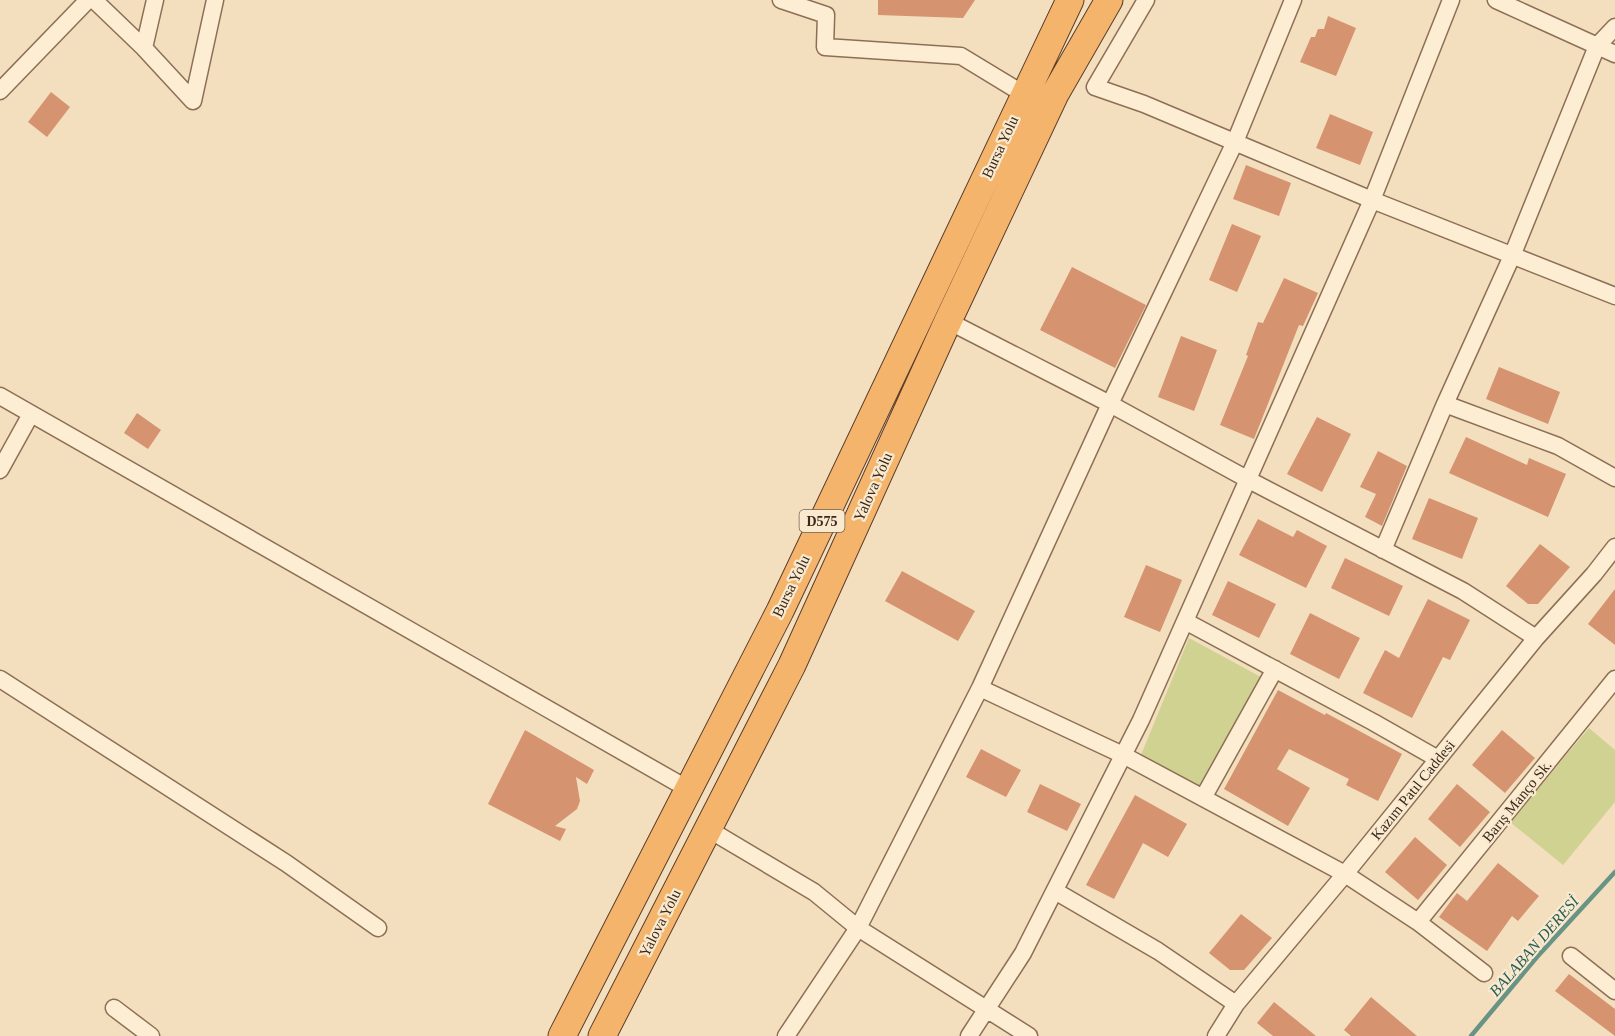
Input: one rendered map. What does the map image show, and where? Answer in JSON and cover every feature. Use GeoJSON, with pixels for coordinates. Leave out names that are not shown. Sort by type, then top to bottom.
{"type":"FeatureCollection","features":[{"type":"Feature","properties":{"kind":"highway","name":"Bursa Yolu"},"geometry":{"type":"LineString","coordinates":[[562,1036],[780,610],[1070,0]]}},
{"type":"Feature","properties":{"kind":"highway","name":"Yalova Yolu"},"geometry":{"type":"LineString","coordinates":[[602,1036],[792,665],[1054,94],[1108,0]]}},
{"type":"Feature","properties":{"kind":"street"},"geometry":{"type":"LineString","coordinates":[[0,91],[88,0]]}},
{"type":"Feature","properties":{"kind":"street"},"geometry":{"type":"LineString","coordinates":[[94,0],[144,48],[193,101],[215,0]]}},
{"type":"Feature","properties":{"kind":"street"},"geometry":{"type":"LineString","coordinates":[[144,48],[155,0]]}},
{"type":"Feature","properties":{"kind":"street"},"geometry":{"type":"LineString","coordinates":[[781,0],[828,8],[825,47],[961,56],[1025,95]]}},
{"type":"Feature","properties":{"kind":"street"},"geometry":{"type":"LineString","coordinates":[[1146,0],[1095,87],[1144,104],[1372,200],[1615,296]]}},
{"type":"Feature","properties":{"kind":"street"},"geometry":{"type":"LineString","coordinates":[[786,1036],[858,928],[980,688],[1110,404],[1235,142],[1293,0]]}},
{"type":"Feature","properties":{"kind":"street"},"geometry":{"type":"LineString","coordinates":[[969,1036],[1023,953],[1141,720],[1372,200],[1451,0]]}},
{"type":"Feature","properties":{"kind":"street"},"geometry":{"type":"LineString","coordinates":[[1496,0],[1615,54]]}},
{"type":"Feature","properties":{"kind":"street"},"geometry":{"type":"LineString","coordinates":[[1383,550],[1445,404],[1512,256],[1597,46],[1615,27]]}},
{"type":"Feature","properties":{"kind":"street"},"geometry":{"type":"LineString","coordinates":[[948,321],[1463,591],[1536,638]]}},
{"type":"Feature","properties":{"kind":"street"},"geometry":{"type":"LineString","coordinates":[[0,396],[688,789]]}},
{"type":"Feature","properties":{"kind":"street"},"geometry":{"type":"LineString","coordinates":[[1445,404],[1558,446],[1615,477]]}},
{"type":"Feature","properties":{"kind":"street"},"geometry":{"type":"LineString","coordinates":[[0,470],[31,414]]}},
{"type":"Feature","properties":{"kind":"street","name":"Kazım Patıl Caddesi"},"geometry":{"type":"LineString","coordinates":[[1216,1036],[1236,1004],[1345,874],[1536,638],[1594,574],[1615,547]]}},
{"type":"Feature","properties":{"kind":"street"},"geometry":{"type":"LineString","coordinates":[[1185,621],[1438,759]]}},
{"type":"Feature","properties":{"kind":"street"},"geometry":{"type":"LineString","coordinates":[[1203,798],[1275,669]]}},
{"type":"Feature","properties":{"kind":"street"},"geometry":{"type":"LineString","coordinates":[[0,679],[286,863],[378,928]]}},
{"type":"Feature","properties":{"kind":"street","name":"Barış Manço Sk."},"geometry":{"type":"LineString","coordinates":[[1418,922],[1615,679]]}},
{"type":"Feature","properties":{"kind":"street"},"geometry":{"type":"LineString","coordinates":[[980,688],[1123,755],[1345,874],[1418,922],[1484,973]]}},
{"type":"Feature","properties":{"kind":"street"},"geometry":{"type":"LineString","coordinates":[[708,829],[814,892],[858,928],[1029,1036]]}},
{"type":"Feature","properties":{"kind":"street"},"geometry":{"type":"LineString","coordinates":[[1054,891],[1158,951],[1236,1004]]}},
{"type":"Feature","properties":{"kind":"street"},"geometry":{"type":"LineString","coordinates":[[1571,956],[1615,991]]}},
{"type":"Feature","properties":{"kind":"street"},"geometry":{"type":"LineString","coordinates":[[114,1008],[151,1036]]}},
{"type":"Feature","properties":{"kind":"green space"},"geometry":{"type":"Polygon","coordinates":[[[1189,638],[1261,677],[1198,788],[1141,755],[1189,638]]]}},
{"type":"Feature","properties":{"kind":"green space"},"geometry":{"type":"Polygon","coordinates":[[[1589,728],[1615,750],[1615,802],[1563,865],[1510,822],[1589,728]]]}},
{"type":"Feature","properties":{"kind":"building"},"geometry":{"type":"Polygon","coordinates":[[[878,0],[975,0],[963,18],[878,15],[878,0]]]}},
{"type":"Feature","properties":{"kind":"building"},"geometry":{"type":"Polygon","coordinates":[[[1328,16],[1356,28],[1336,76],[1300,62],[1311,37],[1315,37],[1318,29],[1324,29],[1328,16]]]}},
{"type":"Feature","properties":{"kind":"building"},"geometry":{"type":"Polygon","coordinates":[[[51,92],[70,107],[47,137],[28,122],[51,92]]]}},
{"type":"Feature","properties":{"kind":"building"},"geometry":{"type":"Polygon","coordinates":[[[1330,114],[1373,132],[1360,165],[1316,148],[1330,114]]]}},
{"type":"Feature","properties":{"kind":"building"},"geometry":{"type":"Polygon","coordinates":[[[1246,165],[1291,183],[1279,216],[1233,199],[1246,165]]]}},
{"type":"Feature","properties":{"kind":"building"},"geometry":{"type":"Polygon","coordinates":[[[1232,224],[1261,236],[1237,292],[1209,280],[1232,224]]]}},
{"type":"Feature","properties":{"kind":"building"},"geometry":{"type":"Polygon","coordinates":[[[1072,267],[1146,305],[1115,368],[1040,330],[1072,267]]]}},
{"type":"Feature","properties":{"kind":"building"},"geometry":{"type":"Polygon","coordinates":[[[1284,278],[1318,293],[1303,326],[1299,325],[1254,439],[1220,425],[1248,356],[1246,355],[1258,322],[1263,323],[1284,278]]]}},
{"type":"Feature","properties":{"kind":"building"},"geometry":{"type":"Polygon","coordinates":[[[1181,336],[1217,350],[1194,411],[1158,397],[1181,336]]]}},
{"type":"Feature","properties":{"kind":"building"},"geometry":{"type":"Polygon","coordinates":[[[1499,367],[1560,392],[1548,424],[1486,399],[1499,367]]]}},
{"type":"Feature","properties":{"kind":"building"},"geometry":{"type":"Polygon","coordinates":[[[137,413],[161,430],[148,449],[124,433],[137,413]]]}},
{"type":"Feature","properties":{"kind":"building"},"geometry":{"type":"Polygon","coordinates":[[[1317,417],[1351,434],[1322,492],[1287,474],[1317,417]]]}},
{"type":"Feature","properties":{"kind":"building"},"geometry":{"type":"Polygon","coordinates":[[[1466,437],[1527,465],[1529,458],[1566,474],[1548,517],[1449,473],[1466,437]]]}},
{"type":"Feature","properties":{"kind":"building"},"geometry":{"type":"Polygon","coordinates":[[[1378,451],[1407,466],[1382,526],[1365,517],[1376,494],[1360,487],[1378,451]]]}},
{"type":"Feature","properties":{"kind":"building"},"geometry":{"type":"Polygon","coordinates":[[[1429,498],[1478,518],[1462,559],[1412,539],[1429,498]]]}},
{"type":"Feature","properties":{"kind":"building"},"geometry":{"type":"Polygon","coordinates":[[[1258,519],[1293,537],[1297,530],[1327,546],[1306,588],[1239,555],[1258,519]]]}},
{"type":"Feature","properties":{"kind":"building"},"geometry":{"type":"Polygon","coordinates":[[[1540,544],[1570,567],[1538,604],[1528,604],[1506,586],[1540,544]]]}},
{"type":"Feature","properties":{"kind":"building"},"geometry":{"type":"Polygon","coordinates":[[[1345,558],[1403,586],[1389,616],[1331,588],[1345,558]]]}},
{"type":"Feature","properties":{"kind":"building"},"geometry":{"type":"Polygon","coordinates":[[[1146,565],[1182,580],[1160,632],[1124,617],[1146,565]]]}},
{"type":"Feature","properties":{"kind":"building"},"geometry":{"type":"Polygon","coordinates":[[[902,571],[975,611],[958,641],[885,601],[902,571]]]}},
{"type":"Feature","properties":{"kind":"building"},"geometry":{"type":"Polygon","coordinates":[[[1228,581],[1276,604],[1259,638],[1212,615],[1228,581]]]}},
{"type":"Feature","properties":{"kind":"building"},"geometry":{"type":"Polygon","coordinates":[[[1615,589],[1615,645],[1588,624],[1615,589]]]}},
{"type":"Feature","properties":{"kind":"building"},"geometry":{"type":"Polygon","coordinates":[[[1428,599],[1470,620],[1450,660],[1443,657],[1412,718],[1363,693],[1385,650],[1399,658],[1428,599]]]}},
{"type":"Feature","properties":{"kind":"building"},"geometry":{"type":"Polygon","coordinates":[[[1310,613],[1360,638],[1339,679],[1290,654],[1310,613]]]}},
{"type":"Feature","properties":{"kind":"building"},"geometry":{"type":"Polygon","coordinates":[[[1278,690],[1402,754],[1378,801],[1346,785],[1349,779],[1289,749],[1277,769],[1310,788],[1288,826],[1224,789],[1278,690]]]}},
{"type":"Feature","properties":{"kind":"building"},"geometry":{"type":"Polygon","coordinates":[[[525,730],[594,770],[587,784],[576,777],[580,801],[577,809],[555,826],[566,829],[560,841],[488,804],[525,730]]]}},
{"type":"Feature","properties":{"kind":"building"},"geometry":{"type":"Polygon","coordinates":[[[1502,730],[1535,758],[1505,793],[1472,765],[1502,730]]]}},
{"type":"Feature","properties":{"kind":"building"},"geometry":{"type":"Polygon","coordinates":[[[981,749],[1021,770],[1006,797],[966,777],[981,749]]]}},
{"type":"Feature","properties":{"kind":"building"},"geometry":{"type":"Polygon","coordinates":[[[1040,784],[1081,804],[1067,831],[1027,812],[1040,784]]]}},
{"type":"Feature","properties":{"kind":"building"},"geometry":{"type":"Polygon","coordinates":[[[1457,784],[1490,812],[1460,847],[1428,819],[1457,784]]]}},
{"type":"Feature","properties":{"kind":"building"},"geometry":{"type":"Polygon","coordinates":[[[1135,795],[1187,824],[1168,857],[1143,843],[1114,899],[1086,885],[1135,795]]]}},
{"type":"Feature","properties":{"kind":"building"},"geometry":{"type":"Polygon","coordinates":[[[1415,837],[1447,865],[1418,900],[1385,872],[1415,837]]]}},
{"type":"Feature","properties":{"kind":"building"},"geometry":{"type":"Polygon","coordinates":[[[1498,863],[1539,896],[1518,921],[1512,916],[1487,951],[1439,917],[1457,893],[1467,901],[1498,863]]]}},
{"type":"Feature","properties":{"kind":"building"},"geometry":{"type":"Polygon","coordinates":[[[1241,914],[1272,938],[1244,970],[1230,970],[1209,953],[1241,914]]]}},
{"type":"Feature","properties":{"kind":"building"},"geometry":{"type":"Polygon","coordinates":[[[1569,974],[1615,1009],[1615,1036],[1555,991],[1569,974]]]}},
{"type":"Feature","properties":{"kind":"building"},"geometry":{"type":"Polygon","coordinates":[[[1371,997],[1417,1036],[1351,1036],[1344,1030],[1371,997]]]}},
{"type":"Feature","properties":{"kind":"building"},"geometry":{"type":"Polygon","coordinates":[[[1274,1002],[1316,1036],[1273,1036],[1257,1023],[1274,1002]]]}},
{"type":"Feature","properties":{"kind":"waterway","name":"BALABAN DERESİ"},"geometry":{"type":"LineString","coordinates":[[1471,1036],[1537,957],[1615,872]]}}]}
